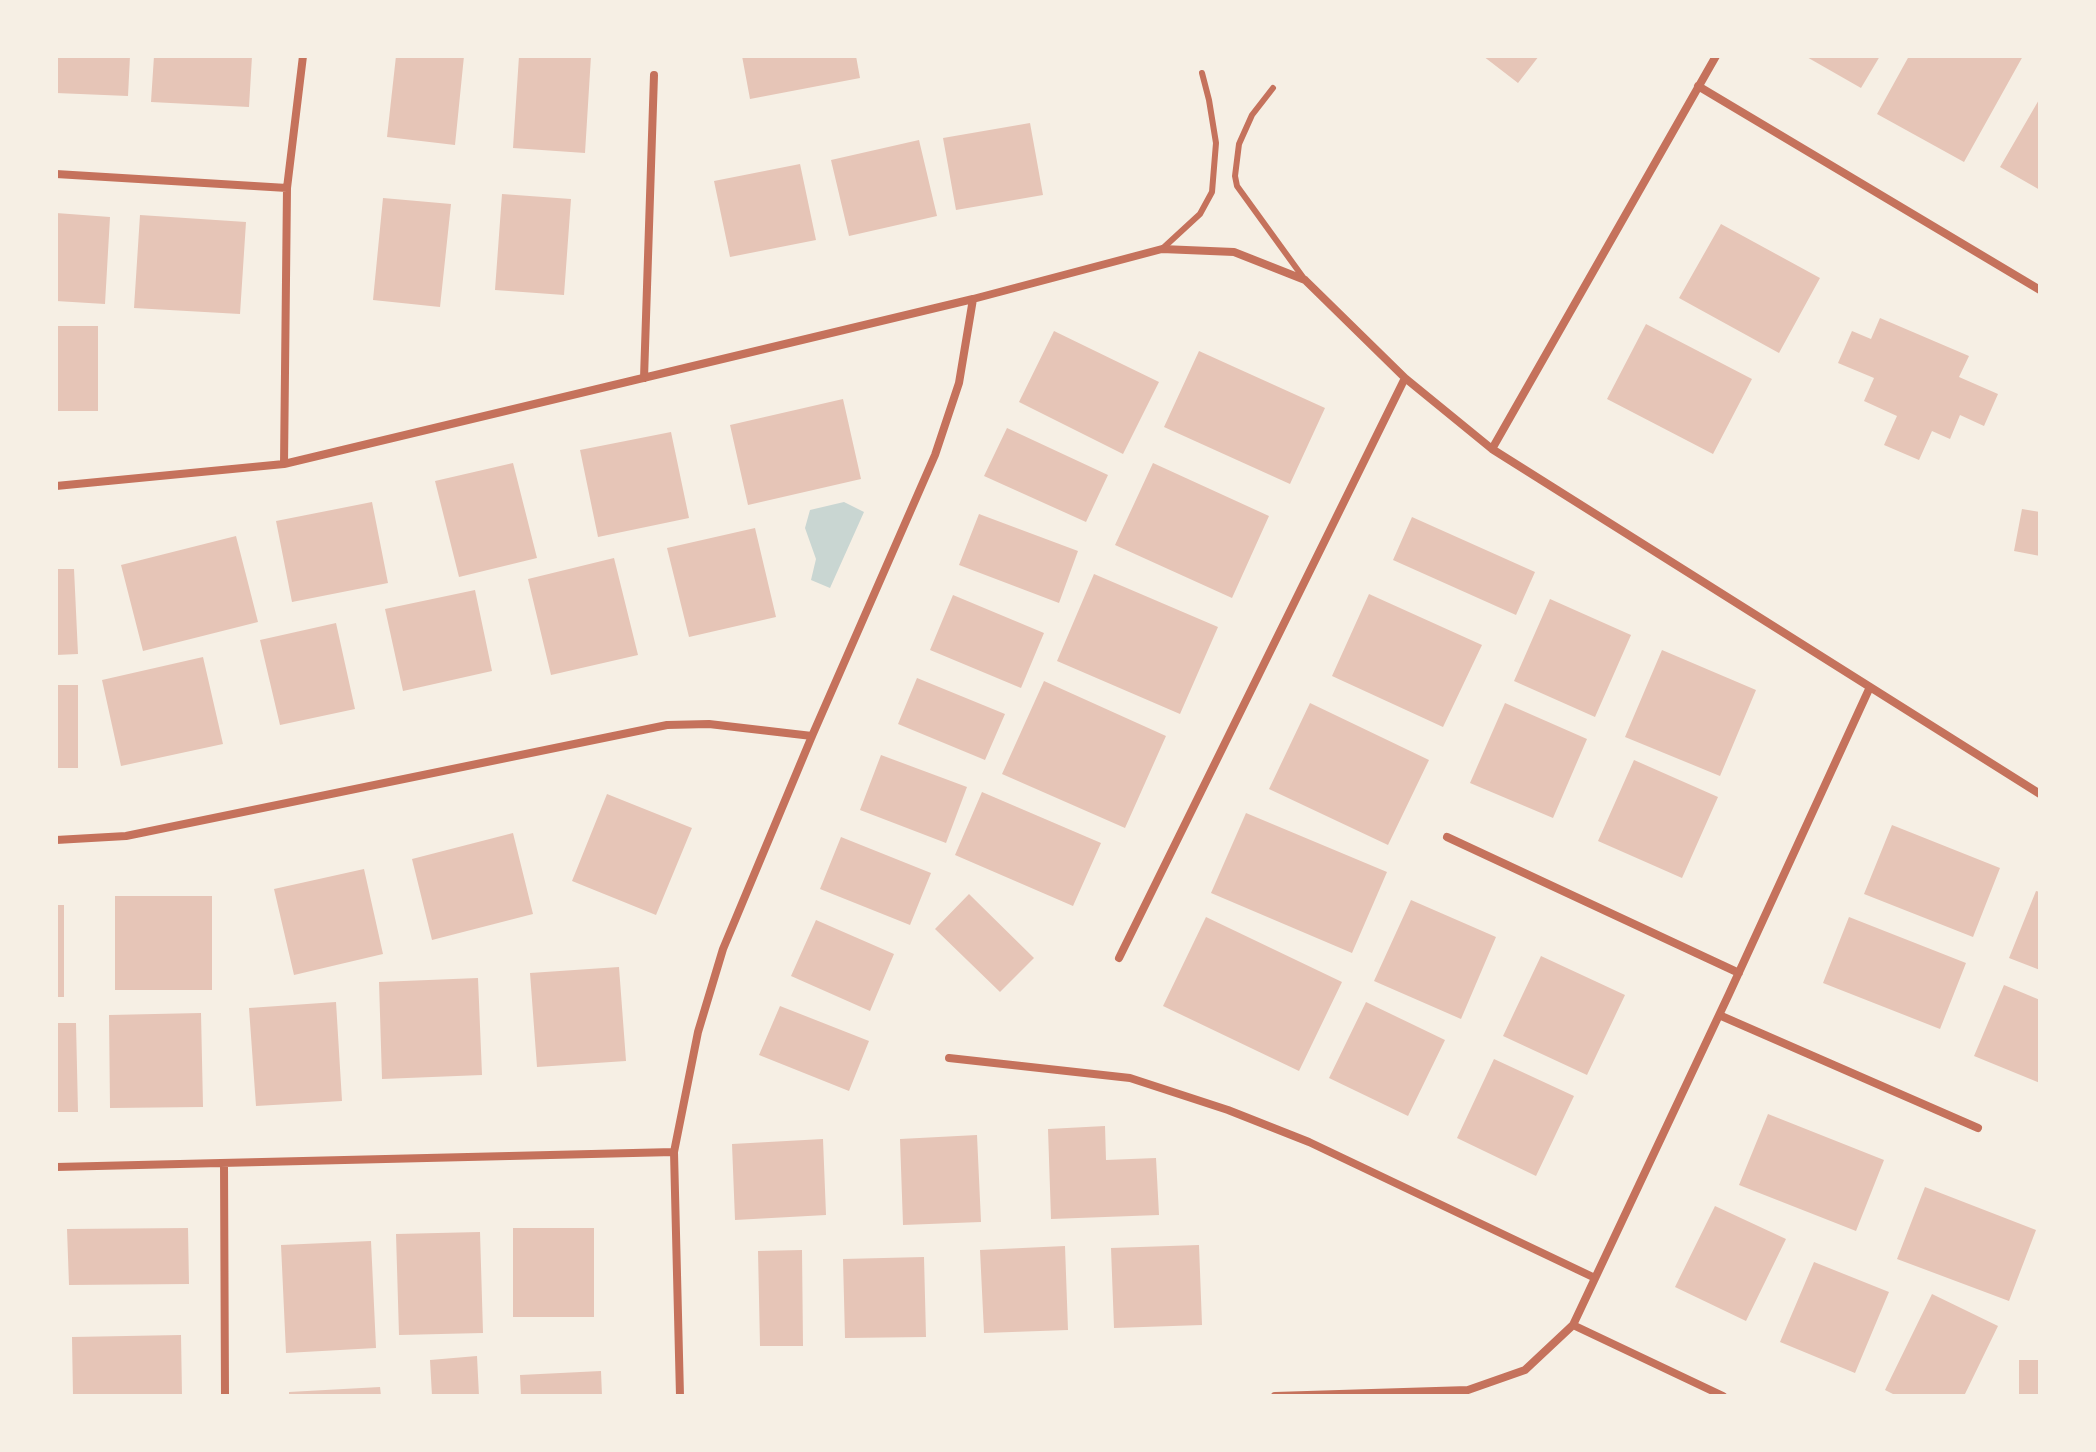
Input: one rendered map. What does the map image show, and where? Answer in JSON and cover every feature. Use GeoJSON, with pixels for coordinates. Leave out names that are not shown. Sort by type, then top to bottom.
{"type":"FeatureCollection","features":[{"type":"Feature","properties":{"kind":"street"},"geometry":{"type":"LineString","coordinates":[[284,464],[287,188],[303,56]]}},
{"type":"Feature","properties":{"kind":"street"},"geometry":{"type":"LineString","coordinates":[[1492,449],[1716,56]]}},
{"type":"Feature","properties":{"kind":"street"},"geometry":{"type":"LineString","coordinates":[[644,378],[654,75]]}},
{"type":"Feature","properties":{"kind":"street"},"geometry":{"type":"LineString","coordinates":[[1698,86],[2040,290]]}},
{"type":"Feature","properties":{"kind":"street"},"geometry":{"type":"LineString","coordinates":[[56,174],[287,188]]}},
{"type":"Feature","properties":{"kind":"street"},"geometry":{"type":"LineString","coordinates":[[56,486],[284,464],[973,299],[1162,249],[1234,252],[1305,280],[1405,378],[1492,449],[2040,794]]}},
{"type":"Feature","properties":{"kind":"street"},"geometry":{"type":"LineString","coordinates":[[680,1396],[674,1152],[698,1032],[723,949],[935,455],[959,383],[973,299]]}},
{"type":"Feature","properties":{"kind":"street"},"geometry":{"type":"LineString","coordinates":[[1119,958],[1405,378]]}},
{"type":"Feature","properties":{"kind":"street"},"geometry":{"type":"LineString","coordinates":[[1275,1396],[1468,1390],[1525,1370],[1573,1325],[1870,687]]}},
{"type":"Feature","properties":{"kind":"street"},"geometry":{"type":"LineString","coordinates":[[56,840],[126,836],[667,725],[709,724],[812,736]]}},
{"type":"Feature","properties":{"kind":"street"},"geometry":{"type":"LineString","coordinates":[[1447,837],[1739,973]]}},
{"type":"Feature","properties":{"kind":"street"},"geometry":{"type":"LineString","coordinates":[[1719,1015],[1978,1128]]}},
{"type":"Feature","properties":{"kind":"street"},"geometry":{"type":"LineString","coordinates":[[949,1058],[1130,1078],[1228,1110],[1309,1142],[1595,1278]]}},
{"type":"Feature","properties":{"kind":"street"},"geometry":{"type":"LineString","coordinates":[[56,1167],[674,1152]]}},
{"type":"Feature","properties":{"kind":"street"},"geometry":{"type":"LineString","coordinates":[[224,1163],[225,1396]]}},
{"type":"Feature","properties":{"kind":"street"},"geometry":{"type":"LineString","coordinates":[[1573,1325],[1723,1396]]}},
{"type":"Feature","properties":{"kind":"lane"},"geometry":{"type":"LineString","coordinates":[[1162,249],[1200,214],[1212,192],[1216,143],[1202,73]]}},
{"type":"Feature","properties":{"kind":"lane"},"geometry":{"type":"LineString","coordinates":[[1273,88],[1252,115],[1239,144],[1235,176],[1237,186],[1305,280]]}},
{"type":"Feature","properties":{"kind":"shaded area"},"geometry":{"type":"Polygon","coordinates":[[[844,502],[864,512],[830,588],[811,580],[816,559],[805,528],[810,510],[844,502]]]}},
{"type":"Feature","properties":{"kind":"building"},"geometry":{"type":"Polygon","coordinates":[[[56,56],[130,56],[128,96],[56,93],[56,56]]]}},
{"type":"Feature","properties":{"kind":"building"},"geometry":{"type":"Polygon","coordinates":[[[154,56],[252,56],[249,107],[151,102],[154,56]]]}},
{"type":"Feature","properties":{"kind":"building"},"geometry":{"type":"Polygon","coordinates":[[[396,56],[464,56],[455,145],[387,137],[396,56]]]}},
{"type":"Feature","properties":{"kind":"building"},"geometry":{"type":"Polygon","coordinates":[[[519,56],[591,56],[585,153],[513,148],[519,56]]]}},
{"type":"Feature","properties":{"kind":"building"},"geometry":{"type":"Polygon","coordinates":[[[742,56],[856,56],[860,78],[750,99],[742,56]]]}},
{"type":"Feature","properties":{"kind":"building"},"geometry":{"type":"Polygon","coordinates":[[[1483,56],[1539,56],[1518,83],[1483,56]]]}},
{"type":"Feature","properties":{"kind":"building"},"geometry":{"type":"Polygon","coordinates":[[[1805,56],[1880,56],[1861,88],[1805,56]]]}},
{"type":"Feature","properties":{"kind":"building"},"geometry":{"type":"Polygon","coordinates":[[[1909,56],[2023,56],[1964,162],[1877,114],[1909,56]]]}},
{"type":"Feature","properties":{"kind":"building"},"geometry":{"type":"Polygon","coordinates":[[[2040,98],[2040,190],[2000,167],[2040,98]]]}},
{"type":"Feature","properties":{"kind":"building"},"geometry":{"type":"Polygon","coordinates":[[[1030,123],[1043,195],[956,210],[943,138],[1030,123]]]}},
{"type":"Feature","properties":{"kind":"building"},"geometry":{"type":"Polygon","coordinates":[[[919,140],[937,216],[849,236],[831,160],[919,140]]]}},
{"type":"Feature","properties":{"kind":"building"},"geometry":{"type":"Polygon","coordinates":[[[800,164],[816,240],[730,257],[714,181],[800,164]]]}},
{"type":"Feature","properties":{"kind":"building"},"geometry":{"type":"Polygon","coordinates":[[[502,194],[571,199],[564,295],[495,290],[502,194]]]}},
{"type":"Feature","properties":{"kind":"building"},"geometry":{"type":"Polygon","coordinates":[[[383,198],[451,204],[440,307],[373,300],[383,198]]]}},
{"type":"Feature","properties":{"kind":"building"},"geometry":{"type":"Polygon","coordinates":[[[56,213],[110,217],[105,304],[56,301],[56,213]]]}},
{"type":"Feature","properties":{"kind":"building"},"geometry":{"type":"Polygon","coordinates":[[[140,215],[246,222],[240,314],[134,308],[140,215]]]}},
{"type":"Feature","properties":{"kind":"building"},"geometry":{"type":"Polygon","coordinates":[[[1721,224],[1820,278],[1779,353],[1679,298],[1721,224]]]}},
{"type":"Feature","properties":{"kind":"building"},"geometry":{"type":"Polygon","coordinates":[[[1880,318],[1969,356],[1959,377],[1998,394],[1984,426],[1960,415],[1950,439],[1932,431],[1919,460],[1884,445],[1897,416],[1864,401],[1874,378],[1838,363],[1852,331],[1871,339],[1880,318]]]}},
{"type":"Feature","properties":{"kind":"building"},"geometry":{"type":"Polygon","coordinates":[[[1646,324],[1752,379],[1713,454],[1607,399],[1646,324]]]}},
{"type":"Feature","properties":{"kind":"building"},"geometry":{"type":"Polygon","coordinates":[[[56,326],[98,326],[98,411],[56,411],[56,326]]]}},
{"type":"Feature","properties":{"kind":"building"},"geometry":{"type":"Polygon","coordinates":[[[1054,331],[1159,382],[1123,454],[1019,402],[1054,331]]]}},
{"type":"Feature","properties":{"kind":"building"},"geometry":{"type":"Polygon","coordinates":[[[1199,351],[1325,408],[1290,484],[1164,427],[1199,351]]]}},
{"type":"Feature","properties":{"kind":"building"},"geometry":{"type":"Polygon","coordinates":[[[843,399],[861,479],[748,505],[730,425],[843,399]]]}},
{"type":"Feature","properties":{"kind":"building"},"geometry":{"type":"Polygon","coordinates":[[[1007,428],[1108,475],[1086,522],[984,476],[1007,428]]]}},
{"type":"Feature","properties":{"kind":"building"},"geometry":{"type":"Polygon","coordinates":[[[671,432],[689,518],[598,537],[580,450],[671,432]]]}},
{"type":"Feature","properties":{"kind":"building"},"geometry":{"type":"Polygon","coordinates":[[[513,463],[537,558],[459,577],[435,481],[513,463]]]}},
{"type":"Feature","properties":{"kind":"building"},"geometry":{"type":"Polygon","coordinates":[[[1153,463],[1269,516],[1232,598],[1115,545],[1153,463]]]}},
{"type":"Feature","properties":{"kind":"building"},"geometry":{"type":"Polygon","coordinates":[[[372,502],[388,583],[292,602],[276,521],[372,502]]]}},
{"type":"Feature","properties":{"kind":"building"},"geometry":{"type":"Polygon","coordinates":[[[2022,509],[2040,512],[2040,556],[2014,551],[2022,509]]]}},
{"type":"Feature","properties":{"kind":"building"},"geometry":{"type":"Polygon","coordinates":[[[979,514],[1078,551],[1059,603],[959,565],[979,514]]]}},
{"type":"Feature","properties":{"kind":"building"},"geometry":{"type":"Polygon","coordinates":[[[1412,517],[1535,572],[1516,615],[1393,560],[1412,517]]]}},
{"type":"Feature","properties":{"kind":"building"},"geometry":{"type":"Polygon","coordinates":[[[755,528],[776,617],[689,637],[667,548],[755,528]]]}},
{"type":"Feature","properties":{"kind":"building"},"geometry":{"type":"Polygon","coordinates":[[[236,536],[258,622],[143,651],[121,565],[236,536]]]}},
{"type":"Feature","properties":{"kind":"building"},"geometry":{"type":"Polygon","coordinates":[[[614,558],[638,655],[551,675],[528,579],[614,558]]]}},
{"type":"Feature","properties":{"kind":"building"},"geometry":{"type":"Polygon","coordinates":[[[56,569],[74,569],[78,654],[56,655],[56,569]]]}},
{"type":"Feature","properties":{"kind":"building"},"geometry":{"type":"Polygon","coordinates":[[[1094,574],[1218,627],[1180,714],[1057,661],[1094,574]]]}},
{"type":"Feature","properties":{"kind":"building"},"geometry":{"type":"Polygon","coordinates":[[[475,590],[492,671],[403,691],[385,609],[475,590]]]}},
{"type":"Feature","properties":{"kind":"building"},"geometry":{"type":"Polygon","coordinates":[[[1369,594],[1482,645],[1443,727],[1332,676],[1369,594]]]}},
{"type":"Feature","properties":{"kind":"building"},"geometry":{"type":"Polygon","coordinates":[[[953,595],[1044,633],[1021,688],[930,650],[953,595]]]}},
{"type":"Feature","properties":{"kind":"building"},"geometry":{"type":"Polygon","coordinates":[[[1550,599],[1631,635],[1595,717],[1514,681],[1550,599]]]}},
{"type":"Feature","properties":{"kind":"building"},"geometry":{"type":"Polygon","coordinates":[[[336,623],[355,709],[280,725],[260,640],[336,623]]]}},
{"type":"Feature","properties":{"kind":"building"},"geometry":{"type":"Polygon","coordinates":[[[1662,650],[1756,690],[1720,776],[1625,737],[1662,650]]]}},
{"type":"Feature","properties":{"kind":"building"},"geometry":{"type":"Polygon","coordinates":[[[203,657],[223,744],[121,766],[102,680],[203,657]]]}},
{"type":"Feature","properties":{"kind":"building"},"geometry":{"type":"Polygon","coordinates":[[[917,678],[1005,714],[985,760],[898,724],[917,678]]]}},
{"type":"Feature","properties":{"kind":"building"},"geometry":{"type":"Polygon","coordinates":[[[1044,681],[1166,736],[1125,828],[1002,774],[1044,681]]]}},
{"type":"Feature","properties":{"kind":"building"},"geometry":{"type":"Polygon","coordinates":[[[56,685],[78,685],[78,768],[56,768],[56,685]]]}},
{"type":"Feature","properties":{"kind":"building"},"geometry":{"type":"Polygon","coordinates":[[[1310,703],[1429,760],[1388,845],[1269,789],[1310,703]]]}},
{"type":"Feature","properties":{"kind":"building"},"geometry":{"type":"Polygon","coordinates":[[[1505,703],[1587,739],[1553,818],[1470,783],[1505,703]]]}},
{"type":"Feature","properties":{"kind":"building"},"geometry":{"type":"Polygon","coordinates":[[[881,755],[967,787],[946,843],[860,810],[881,755]]]}},
{"type":"Feature","properties":{"kind":"building"},"geometry":{"type":"Polygon","coordinates":[[[1634,760],[1718,797],[1682,878],[1598,841],[1634,760]]]}},
{"type":"Feature","properties":{"kind":"building"},"geometry":{"type":"Polygon","coordinates":[[[982,792],[1101,843],[1073,906],[955,855],[982,792]]]}},
{"type":"Feature","properties":{"kind":"building"},"geometry":{"type":"Polygon","coordinates":[[[607,794],[692,828],[656,915],[572,881],[607,794]]]}},
{"type":"Feature","properties":{"kind":"building"},"geometry":{"type":"Polygon","coordinates":[[[1246,813],[1387,872],[1352,953],[1211,893],[1246,813]]]}},
{"type":"Feature","properties":{"kind":"building"},"geometry":{"type":"Polygon","coordinates":[[[1892,825],[2000,868],[1973,937],[1864,894],[1892,825]]]}},
{"type":"Feature","properties":{"kind":"building"},"geometry":{"type":"Polygon","coordinates":[[[513,833],[533,914],[432,940],[412,859],[513,833]]]}},
{"type":"Feature","properties":{"kind":"building"},"geometry":{"type":"Polygon","coordinates":[[[841,837],[931,873],[910,925],[820,889],[841,837]]]}},
{"type":"Feature","properties":{"kind":"building"},"geometry":{"type":"Polygon","coordinates":[[[364,869],[383,954],[294,975],[274,889],[364,869]]]}},
{"type":"Feature","properties":{"kind":"building"},"geometry":{"type":"Polygon","coordinates":[[[2036,891],[2040,892],[2040,970],[2009,958],[2036,891]]]}},
{"type":"Feature","properties":{"kind":"building"},"geometry":{"type":"Polygon","coordinates":[[[969,894],[1034,958],[1000,992],[935,929],[969,894]]]}},
{"type":"Feature","properties":{"kind":"building"},"geometry":{"type":"Polygon","coordinates":[[[115,896],[212,896],[212,990],[115,990],[115,896]]]}},
{"type":"Feature","properties":{"kind":"building"},"geometry":{"type":"Polygon","coordinates":[[[1411,900],[1496,937],[1461,1019],[1374,981],[1411,900]]]}},
{"type":"Feature","properties":{"kind":"building"},"geometry":{"type":"Polygon","coordinates":[[[56,905],[64,905],[64,997],[56,997],[56,905]]]}},
{"type":"Feature","properties":{"kind":"building"},"geometry":{"type":"Polygon","coordinates":[[[1206,917],[1342,982],[1299,1071],[1163,1006],[1206,917]]]}},
{"type":"Feature","properties":{"kind":"building"},"geometry":{"type":"Polygon","coordinates":[[[1849,917],[1966,963],[1940,1029],[1823,983],[1849,917]]]}},
{"type":"Feature","properties":{"kind":"building"},"geometry":{"type":"Polygon","coordinates":[[[816,920],[894,954],[870,1011],[791,976],[816,920]]]}},
{"type":"Feature","properties":{"kind":"building"},"geometry":{"type":"Polygon","coordinates":[[[1541,956],[1625,995],[1587,1075],[1503,1036],[1541,956]]]}},
{"type":"Feature","properties":{"kind":"building"},"geometry":{"type":"Polygon","coordinates":[[[619,967],[626,1061],[537,1067],[530,973],[619,967]]]}},
{"type":"Feature","properties":{"kind":"building"},"geometry":{"type":"Polygon","coordinates":[[[478,978],[482,1075],[382,1079],[379,982],[478,978]]]}},
{"type":"Feature","properties":{"kind":"building"},"geometry":{"type":"Polygon","coordinates":[[[2004,985],[2040,1000],[2040,1083],[1974,1056],[2004,985]]]}},
{"type":"Feature","properties":{"kind":"building"},"geometry":{"type":"Polygon","coordinates":[[[336,1002],[342,1101],[256,1106],[249,1008],[336,1002]]]}},
{"type":"Feature","properties":{"kind":"building"},"geometry":{"type":"Polygon","coordinates":[[[1366,1002],[1445,1040],[1408,1116],[1329,1078],[1366,1002]]]}},
{"type":"Feature","properties":{"kind":"building"},"geometry":{"type":"Polygon","coordinates":[[[780,1006],[869,1041],[849,1091],[759,1055],[780,1006]]]}},
{"type":"Feature","properties":{"kind":"building"},"geometry":{"type":"Polygon","coordinates":[[[201,1013],[203,1107],[110,1108],[109,1015],[201,1013]]]}},
{"type":"Feature","properties":{"kind":"building"},"geometry":{"type":"Polygon","coordinates":[[[56,1023],[76,1023],[78,1112],[56,1112],[56,1023]]]}},
{"type":"Feature","properties":{"kind":"building"},"geometry":{"type":"Polygon","coordinates":[[[1494,1059],[1574,1096],[1536,1176],[1457,1138],[1494,1059]]]}},
{"type":"Feature","properties":{"kind":"building"},"geometry":{"type":"Polygon","coordinates":[[[1768,1114],[1884,1160],[1856,1231],[1739,1185],[1768,1114]]]}},
{"type":"Feature","properties":{"kind":"building"},"geometry":{"type":"Polygon","coordinates":[[[1105,1126],[1106,1160],[1156,1158],[1159,1215],[1051,1219],[1048,1129],[1105,1126]]]}},
{"type":"Feature","properties":{"kind":"building"},"geometry":{"type":"Polygon","coordinates":[[[977,1135],[981,1222],[903,1225],[900,1139],[977,1135]]]}},
{"type":"Feature","properties":{"kind":"building"},"geometry":{"type":"Polygon","coordinates":[[[823,1139],[826,1215],[735,1220],[732,1144],[823,1139]]]}},
{"type":"Feature","properties":{"kind":"building"},"geometry":{"type":"Polygon","coordinates":[[[1925,1187],[2036,1230],[2009,1301],[1897,1259],[1925,1187]]]}},
{"type":"Feature","properties":{"kind":"building"},"geometry":{"type":"Polygon","coordinates":[[[1715,1206],[1786,1239],[1746,1321],[1675,1287],[1715,1206]]]}},
{"type":"Feature","properties":{"kind":"building"},"geometry":{"type":"Polygon","coordinates":[[[188,1228],[189,1284],[69,1285],[67,1229],[188,1228]]]}},
{"type":"Feature","properties":{"kind":"building"},"geometry":{"type":"Polygon","coordinates":[[[513,1228],[594,1228],[594,1317],[513,1317],[513,1228]]]}},
{"type":"Feature","properties":{"kind":"building"},"geometry":{"type":"Polygon","coordinates":[[[480,1232],[483,1333],[399,1335],[396,1234],[480,1232]]]}},
{"type":"Feature","properties":{"kind":"building"},"geometry":{"type":"Polygon","coordinates":[[[371,1241],[376,1348],[286,1353],[281,1245],[371,1241]]]}},
{"type":"Feature","properties":{"kind":"building"},"geometry":{"type":"Polygon","coordinates":[[[1199,1245],[1202,1325],[1114,1328],[1111,1248],[1199,1245]]]}},
{"type":"Feature","properties":{"kind":"building"},"geometry":{"type":"Polygon","coordinates":[[[1065,1246],[1068,1330],[984,1333],[980,1250],[1065,1246]]]}},
{"type":"Feature","properties":{"kind":"building"},"geometry":{"type":"Polygon","coordinates":[[[802,1250],[803,1346],[760,1346],[758,1251],[802,1250]]]}},
{"type":"Feature","properties":{"kind":"building"},"geometry":{"type":"Polygon","coordinates":[[[924,1257],[926,1337],[845,1338],[843,1259],[924,1257]]]}},
{"type":"Feature","properties":{"kind":"building"},"geometry":{"type":"Polygon","coordinates":[[[1814,1262],[1889,1292],[1855,1373],[1780,1342],[1814,1262]]]}},
{"type":"Feature","properties":{"kind":"building"},"geometry":{"type":"Polygon","coordinates":[[[1932,1294],[1998,1326],[1964,1396],[1897,1396],[1885,1390],[1932,1294]]]}},
{"type":"Feature","properties":{"kind":"building"},"geometry":{"type":"Polygon","coordinates":[[[181,1335],[182,1396],[73,1396],[72,1337],[181,1335]]]}},
{"type":"Feature","properties":{"kind":"building"},"geometry":{"type":"Polygon","coordinates":[[[477,1356],[479,1396],[432,1396],[430,1360],[477,1356]]]}},
{"type":"Feature","properties":{"kind":"building"},"geometry":{"type":"Polygon","coordinates":[[[2019,1360],[2040,1360],[2040,1396],[2019,1396],[2019,1360]]]}},
{"type":"Feature","properties":{"kind":"building"},"geometry":{"type":"Polygon","coordinates":[[[601,1371],[602,1396],[521,1396],[520,1375],[601,1371]]]}},
{"type":"Feature","properties":{"kind":"building"},"geometry":{"type":"Polygon","coordinates":[[[380,1387],[381,1396],[289,1396],[289,1392],[380,1387]]]}}]}
